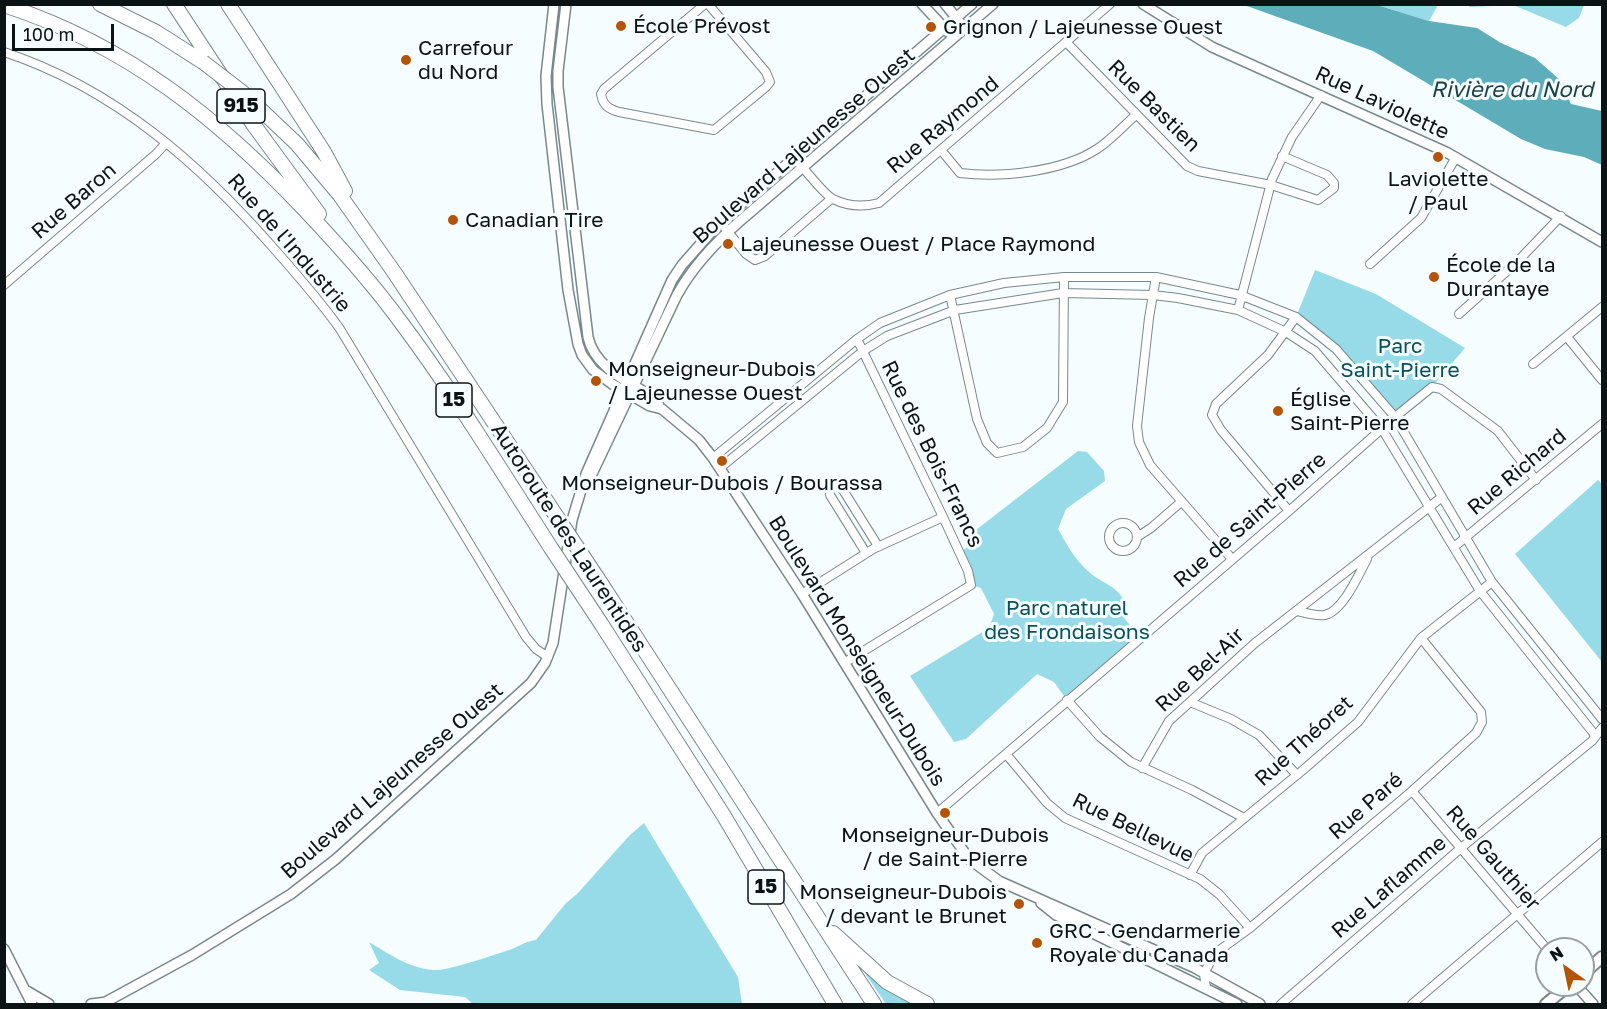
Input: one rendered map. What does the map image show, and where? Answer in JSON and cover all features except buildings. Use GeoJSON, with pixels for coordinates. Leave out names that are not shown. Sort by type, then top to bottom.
{"type":"FeatureCollection","features":[{"type":"Feature","properties":{"kind":"highway","name":"Autoroute des Laurentides"},"geometry":{"type":"LineString","coordinates":[[100,4],[156,32],[203,62],[272,119],[314,163],[368,235],[559,520],[874,1005]]}},
{"type":"Feature","properties":{"kind":"highway","name":"915"},"geometry":{"type":"LineString","coordinates":[[174,4],[253,124],[350,257]]}},
{"type":"Feature","properties":{"kind":"highway","name":"915"},"geometry":{"type":"LineString","coordinates":[[228,4],[324,152],[368,235]]}},
{"type":"Feature","properties":{"kind":"highway","name":"Autoroute des Laurentides"},"geometry":{"type":"LineString","coordinates":[[4,5],[52,22],[94,42],[176,92],[263,167],[350,257],[423,352],[602,625],[724,816],[835,1005]]}},
{"type":"Feature","properties":{"kind":"highway"},"geometry":{"type":"LineString","coordinates":[[818,920],[881,977],[927,1005]]}},
{"type":"Feature","properties":{"kind":"highway"},"geometry":{"type":"LineString","coordinates":[[821,979],[828,1005]]}},
{"type":"Feature","properties":{"kind":"street","name":"Boulevard Monseigneur-Dubois"},"geometry":{"type":"LineString","coordinates":[[554,4],[546,76],[547,104],[567,279],[575,329],[582,355],[587,363],[603,378],[656,399],[660,408],[699,440],[713,458],[802,594],[937,813],[963,852],[976,866],[999,881],[1035,898],[1061,907],[1141,943],[1260,1005]]}},
{"type":"Feature","properties":{"kind":"street","name":"Boulevard Monseigneur-Dubois"},"geometry":{"type":"LineString","coordinates":[[566,4],[558,87],[588,337],[595,356],[602,365],[629,388]]}},
{"type":"Feature","properties":{"kind":"street"},"geometry":{"type":"LineString","coordinates":[[707,4],[766,72],[770,82],[714,130],[610,110],[602,100],[601,94],[604,88],[707,4]]}},
{"type":"Feature","properties":{"kind":"street"},"geometry":{"type":"LineString","coordinates":[[922,4],[953,38]]}},
{"type":"Feature","properties":{"kind":"street"},"geometry":{"type":"LineString","coordinates":[[945,4],[965,28]]}},
{"type":"Feature","properties":{"kind":"street","name":"Boulevard Lajeunesse Ouest"},"geometry":{"type":"LineString","coordinates":[[91,1005],[105,1003],[192,955],[291,894],[336,859],[536,677],[548,657],[555,635],[572,520],[581,492],[600,458],[672,280],[682,265],[720,222],[972,4]]}},
{"type":"Feature","properties":{"kind":"street","name":"Boulevard Lajeunesse Ouest"},"geometry":{"type":"LineString","coordinates":[[629,388],[684,282],[728,232],[993,4]]}},
{"type":"Feature","properties":{"kind":"street","name":"Rue Raymond"},"geometry":{"type":"LineString","coordinates":[[831,199],[858,206],[879,203],[1110,4]]}},
{"type":"Feature","properties":{"kind":"street","name":"Rue Laviolette"},"geometry":{"type":"LineString","coordinates":[[1143,4],[1212,47],[1455,158],[1561,216],[1602,242]]}},
{"type":"Feature","properties":{"kind":"street","name":"Rue Bastien"},"geometry":{"type":"LineString","coordinates":[[1067,43],[1187,166],[1198,171],[1271,185],[1318,200],[1334,188],[1334,183],[1327,175],[1282,156]]}},
{"type":"Feature","properties":{"kind":"street","name":"Rue de l'Industrie"},"geometry":{"type":"LineString","coordinates":[[4,52],[43,65],[117,105],[166,143],[222,192],[265,238],[328,311],[352,347],[526,637],[536,649],[548,657]]}},
{"type":"Feature","properties":{"kind":"street"},"geometry":{"type":"LineString","coordinates":[[1238,310],[1240,295],[1271,185],[1282,156],[1292,137],[1321,95]]}},
{"type":"Feature","properties":{"kind":"street"},"geometry":{"type":"LineString","coordinates":[[941,150],[960,173],[1012,174],[1065,164],[1096,149],[1136,115]]}},
{"type":"Feature","properties":{"kind":"street","name":"Rue Baron"},"geometry":{"type":"LineString","coordinates":[[4,285],[166,143]]}},
{"type":"Feature","properties":{"kind":"street"},"geometry":{"type":"LineString","coordinates":[[720,222],[750,258],[760,259],[831,199],[795,157]]}},
{"type":"Feature","properties":{"kind":"street"},"geometry":{"type":"LineString","coordinates":[[1370,264],[1421,218],[1455,158]]}},
{"type":"Feature","properties":{"kind":"street"},"geometry":{"type":"LineString","coordinates":[[1459,314],[1517,262],[1561,216]]}},
{"type":"Feature","properties":{"kind":"street"},"geometry":{"type":"LineString","coordinates":[[950,295],[977,419],[987,443],[997,453],[1023,447],[1039,435],[1047,428],[1063,402],[1064,277]]}},
{"type":"Feature","properties":{"kind":"street"},"geometry":{"type":"LineString","coordinates":[[713,458],[857,339],[880,323],[950,295],[1004,283],[1064,277],[1156,277],[1240,295],[1296,318],[1336,349],[1395,417],[1492,582],[1602,719]]}},
{"type":"Feature","properties":{"kind":"street"},"geometry":{"type":"LineString","coordinates":[[1156,277],[1137,426],[1139,442],[1150,465],[1232,560]]}},
{"type":"Feature","properties":{"kind":"street"},"geometry":{"type":"LineString","coordinates":[[720,468],[863,351],[887,336],[955,310],[1063,293],[1153,295],[1238,310],[1286,332],[1315,351],[1334,371],[1382,429],[1480,591],[1595,735]]}},
{"type":"Feature","properties":{"kind":"street"},"geometry":{"type":"LineString","coordinates":[[1533,364],[1602,307]]}},
{"type":"Feature","properties":{"kind":"street"},"geometry":{"type":"LineString","coordinates":[[1289,511],[1221,430],[1212,415],[1216,404],[1268,355],[1296,318]]}},
{"type":"Feature","properties":{"kind":"street"},"geometry":{"type":"LineString","coordinates":[[1567,337],[1602,380]]}},
{"type":"Feature","properties":{"kind":"street","name":"Rue des Bois-Francs"},"geometry":{"type":"LineString","coordinates":[[844,663],[971,585],[968,571],[943,517],[857,339]]}},
{"type":"Feature","properties":{"kind":"street"},"geometry":{"type":"LineString","coordinates":[[1334,371],[1345,360]]}},
{"type":"Feature","properties":{"kind":"street","name":"Rue de Saint-Pierre"},"geometry":{"type":"LineString","coordinates":[[937,813],[1432,387],[1441,389],[1498,431],[1536,480]]}},
{"type":"Feature","properties":{"kind":"street","name":"Rue Richard"},"geometry":{"type":"LineString","coordinates":[[1454,547],[1602,424]]}},
{"type":"Feature","properties":{"kind":"street"},"geometry":{"type":"LineString","coordinates":[[866,553],[830,495],[830,486],[838,482],[846,492],[878,546]]}},
{"type":"Feature","properties":{"kind":"street","name":"Rue Bel-Air"},"geometry":{"type":"LineString","coordinates":[[1142,768],[1169,721],[1190,702],[1256,643],[1442,497]]}},
{"type":"Feature","properties":{"kind":"street"},"geometry":{"type":"LineString","coordinates":[[1137,537],[1181,502]]}},
{"type":"Feature","properties":{"kind":"street"},"geometry":{"type":"LineString","coordinates":[[802,594],[878,546],[943,517]]}},
{"type":"Feature","properties":{"kind":"street","name":"Rue Bel-Air"},"geometry":{"type":"LineString","coordinates":[[1297,611],[1326,615],[1336,609],[1356,580],[1369,555]]}},
{"type":"Feature","properties":{"kind":"street","name":"Rue Théoret"},"geometry":{"type":"LineString","coordinates":[[1190,875],[1202,853],[1358,722],[1421,638],[1492,582]]}},
{"type":"Feature","properties":{"kind":"street"},"geometry":{"type":"LineString","coordinates":[[1511,630],[1523,620]]}},
{"type":"Feature","properties":{"kind":"street","name":"Rue Paré"},"geometry":{"type":"LineString","coordinates":[[1204,974],[1213,956],[1250,928],[1412,791],[1476,733],[1482,722],[1481,712],[1421,638]]}},
{"type":"Feature","properties":{"kind":"street"},"geometry":{"type":"LineString","coordinates":[[1067,700],[1100,737],[1131,762],[1192,790],[1244,818]]}},
{"type":"Feature","properties":{"kind":"street"},"geometry":{"type":"LineString","coordinates":[[1190,702],[1231,719],[1259,735],[1297,775]]}},
{"type":"Feature","properties":{"kind":"street","name":"Rue Laflamme"},"geometry":{"type":"LineString","coordinates":[[1281,1005],[1461,848],[1587,745],[1602,728]]}},
{"type":"Feature","properties":{"kind":"street","name":"Rue Bellevue"},"geometry":{"type":"LineString","coordinates":[[1006,754],[1047,803],[1065,818],[1200,879],[1220,894],[1250,928]]}},
{"type":"Feature","properties":{"kind":"street","name":"Rue Gauthier"},"geometry":{"type":"LineString","coordinates":[[1412,791],[1537,937]]}},
{"type":"Feature","properties":{"kind":"street"},"geometry":{"type":"LineString","coordinates":[[1412,1005],[1602,842]]}},
{"type":"Feature","properties":{"kind":"street","name":"Boulevard Monseigneur-Dubois"},"geometry":{"type":"LineString","coordinates":[[1035,898],[1056,915],[1237,1005]]}},
{"type":"Feature","properties":{"kind":"street"},"geometry":{"type":"LineString","coordinates":[[4,949],[32,1005]]}},
{"type":"Feature","properties":{"kind":"street"},"geometry":{"type":"LineString","coordinates":[[1204,974],[1206,988]]}},
{"type":"Feature","properties":{"kind":"street"},"geometry":{"type":"LineString","coordinates":[[25,990],[26,1005]]}},
{"type":"Feature","properties":{"kind":"street"},"geometry":{"type":"LineString","coordinates":[[25,990],[49,1005]]}},
{"type":"Feature","properties":{"kind":"green space"},"geometry":{"type":"Polygon","coordinates":[[[1377,5],[1438,5],[1429,21],[1377,5]]]}},
{"type":"Feature","properties":{"kind":"green space"},"geometry":{"type":"Polygon","coordinates":[[[1467,5],[1513,5],[1470,7],[1467,5]]]}},
{"type":"Feature","properties":{"kind":"green space"},"geometry":{"type":"Polygon","coordinates":[[[1513,5],[1584,5],[1579,18],[1566,27],[1513,5]]]}},
{"type":"Feature","properties":{"kind":"green space","name":"Parc Saint-Pierre"},"geometry":{"type":"Polygon","coordinates":[[[1315,270],[1376,294],[1465,348],[1432,387],[1395,417],[1336,349],[1296,317],[1315,270]]]}},
{"type":"Feature","properties":{"kind":"green space","name":"Parc naturel des Frondaisons"},"geometry":{"type":"Polygon","coordinates":[[[1078,451],[1087,452],[1104,471],[1105,481],[1066,509],[1058,529],[1083,567],[1112,587],[1124,600],[1118,610],[1140,638],[1067,700],[1054,682],[1037,674],[966,739],[954,742],[910,676],[989,628],[994,614],[981,588],[971,585],[959,553],[966,548],[972,533],[1078,451]]]}},
{"type":"Feature","properties":{"kind":"green space"},"geometry":{"type":"Polygon","coordinates":[[[1598,480],[1602,484],[1602,662],[1515,554],[1598,480]]]}},
{"type":"Feature","properties":{"kind":"green space"},"geometry":{"type":"Polygon","coordinates":[[[644,823],[738,977],[742,1004],[473,1004],[465,997],[400,990],[369,970],[379,963],[369,942],[407,963],[424,969],[440,970],[470,963],[536,940],[566,903],[644,823]]]}},
{"type":"Feature","properties":{"kind":"green space"},"geometry":{"type":"Polygon","coordinates":[[[858,963],[916,1004],[886,1004],[858,963]]]}},
{"type":"Feature","properties":{"kind":"water","name":"Rivière du Nord"},"geometry":{"type":"Polygon","coordinates":[[[1244,5],[1377,5],[1429,21],[1477,28],[1501,43],[1535,58],[1559,79],[1571,104],[1602,111],[1602,165],[1584,157],[1545,149],[1521,139],[1373,51],[1244,5]]]}},
{"type":"Feature","properties":{"kind":"place","name":"École Prévost"},"geometry":{"type":"Point","coordinates":[621,26]}},
{"type":"Feature","properties":{"kind":"place","name":"Grignon / Lajeunesse Ouest"},"geometry":{"type":"Point","coordinates":[931,27]}},
{"type":"Feature","properties":{"kind":"place","name":"Carrefour du Nord"},"geometry":{"type":"Point","coordinates":[406,60]}},
{"type":"Feature","properties":{"kind":"place","name":"Laviolette / Paul"},"geometry":{"type":"Point","coordinates":[1438,157]}},
{"type":"Feature","properties":{"kind":"place","name":"Canadian Tire"},"geometry":{"type":"Point","coordinates":[453,220]}},
{"type":"Feature","properties":{"kind":"place","name":"Lajeunesse Ouest / Place Raymond"},"geometry":{"type":"Point","coordinates":[728,244]}},
{"type":"Feature","properties":{"kind":"place","name":"École de la Durantaye"},"geometry":{"type":"Point","coordinates":[1434,277]}},
{"type":"Feature","properties":{"kind":"place","name":"Monseigneur-Dubois / Lajeunesse Ouest"},"geometry":{"type":"Point","coordinates":[596,381]}},
{"type":"Feature","properties":{"kind":"place","name":"Église Saint-Pierre"},"geometry":{"type":"Point","coordinates":[1278,411]}},
{"type":"Feature","properties":{"kind":"place","name":"Monseigneur-Dubois / Bourassa"},"geometry":{"type":"Point","coordinates":[722,461]}},
{"type":"Feature","properties":{"kind":"place","name":"Monseigneur-Dubois / de Saint-Pierre"},"geometry":{"type":"Point","coordinates":[945,813]}},
{"type":"Feature","properties":{"kind":"place","name":"Monseigneur-Dubois / devant le Brunet"},"geometry":{"type":"Point","coordinates":[1019,904]}},
{"type":"Feature","properties":{"kind":"place","name":"GRC - Gendarmerie Royale du Canada"},"geometry":{"type":"Point","coordinates":[1037,943]}}]}
